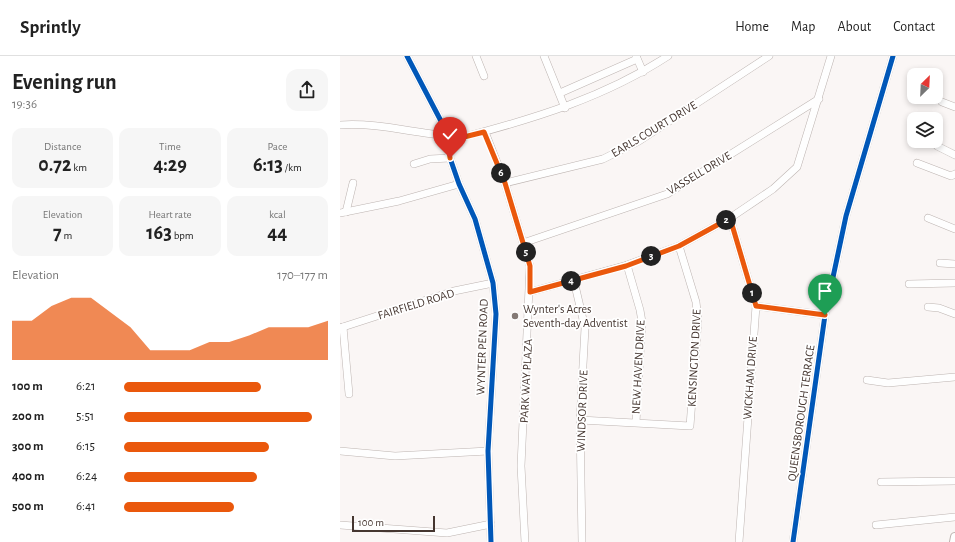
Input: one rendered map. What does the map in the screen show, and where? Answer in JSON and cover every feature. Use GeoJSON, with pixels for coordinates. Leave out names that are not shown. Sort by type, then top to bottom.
{"type":"FeatureCollection","features":[{"type":"Feature","properties":{"kind":"main road"},"geometry":{"type":"LineString","coordinates":[[954,542],[955,537]]}},
{"type":"Feature","properties":{"kind":"street","name":"WYNTER PEN ROAD"},"geometry":{"type":"LineString","coordinates":[[407,56],[442,123],[447,136],[450,158],[459,184],[475,219],[493,283],[496,314],[488,451],[492,542]]}},
{"type":"Feature","properties":{"kind":"street"},"geometry":{"type":"LineString","coordinates":[[476,56],[484,76]]}},
{"type":"Feature","properties":{"kind":"street"},"geometry":{"type":"LineString","coordinates":[[544,56],[565,108]]}},
{"type":"Feature","properties":{"kind":"street"},"geometry":{"type":"LineString","coordinates":[[340,126],[359,124],[384,126],[447,136],[464,137],[565,108],[602,93],[643,72],[668,56]]}},
{"type":"Feature","properties":{"kind":"street","name":"EARLS COURT DRIVE"},"geometry":{"type":"LineString","coordinates":[[505,183],[603,159],[639,141],[768,56]]}},
{"type":"Feature","properties":{"kind":"street"},"geometry":{"type":"LineString","coordinates":[[530,292],[626,266],[679,246],[730,218],[773,189],[797,167],[831,56]]}},
{"type":"Feature","properties":{"kind":"street","name":"QUEENSBOROUGH TERRACE"},"geometry":{"type":"LineString","coordinates":[[793,542],[825,315],[846,216],[893,56]]}},
{"type":"Feature","properties":{"kind":"street"},"geometry":{"type":"LineString","coordinates":[[560,93],[636,57],[643,72]]}},
{"type":"Feature","properties":{"kind":"street","name":"VASSELL DRIVE"},"geometry":{"type":"LineString","coordinates":[[523,243],[668,194],[819,99]]}},
{"type":"Feature","properties":{"kind":"street"},"geometry":{"type":"LineString","coordinates":[[943,102],[955,107]]}},
{"type":"Feature","properties":{"kind":"street","name":"PARK WAY PLAZA"},"geometry":{"type":"LineString","coordinates":[[484,132],[505,183],[530,266],[521,466],[525,542]]}},
{"type":"Feature","properties":{"kind":"street"},"geometry":{"type":"LineString","coordinates":[[941,148],[955,155]]}},
{"type":"Feature","properties":{"kind":"street"},"geometry":{"type":"LineString","coordinates":[[414,164],[430,159],[450,158]]}},
{"type":"Feature","properties":{"kind":"street"},"geometry":{"type":"LineString","coordinates":[[917,163],[952,176],[955,174]]}},
{"type":"Feature","properties":{"kind":"street"},"geometry":{"type":"LineString","coordinates":[[352,183],[343,213],[399,201],[459,184]]}},
{"type":"Feature","properties":{"kind":"street","name":"WICKHAM DRIVE"},"geometry":{"type":"LineString","coordinates":[[730,218],[756,306],[739,542]]}},
{"type":"Feature","properties":{"kind":"street"},"geometry":{"type":"LineString","coordinates":[[928,218],[955,229]]}},
{"type":"Feature","properties":{"kind":"street","name":"KENSINGTON DRIVE"},"geometry":{"type":"LineString","coordinates":[[636,422],[690,426],[698,320],[696,302],[679,246]]}},
{"type":"Feature","properties":{"kind":"street"},"geometry":{"type":"LineString","coordinates":[[940,263],[955,264]]}},
{"type":"Feature","properties":{"kind":"street","name":"NEW HAVEN DRIVE"},"geometry":{"type":"LineString","coordinates":[[626,266],[640,310],[642,322],[636,422]]}},
{"type":"Feature","properties":{"kind":"street","name":"WINDSOR DRIVE"},"geometry":{"type":"LineString","coordinates":[[574,281],[585,328],[580,420],[582,542]]}},
{"type":"Feature","properties":{"kind":"street","name":"FAIRFIELD ROAD"},"geometry":{"type":"LineString","coordinates":[[341,328],[454,291],[493,283]]}},
{"type":"Feature","properties":{"kind":"street"},"geometry":{"type":"LineString","coordinates":[[909,284],[955,283]]}},
{"type":"Feature","properties":{"kind":"street"},"geometry":{"type":"LineString","coordinates":[[756,306],[825,315]]}},
{"type":"Feature","properties":{"kind":"street"},"geometry":{"type":"LineString","coordinates":[[928,307],[939,308],[955,314]]}},
{"type":"Feature","properties":{"kind":"street"},"geometry":{"type":"LineString","coordinates":[[341,328],[349,394]]}},
{"type":"Feature","properties":{"kind":"street"},"geometry":{"type":"LineString","coordinates":[[867,380],[888,383],[955,377]]}},
{"type":"Feature","properties":{"kind":"street"},"geometry":{"type":"LineString","coordinates":[[580,420],[636,422]]}},
{"type":"Feature","properties":{"kind":"street"},"geometry":{"type":"LineString","coordinates":[[340,451],[395,456],[488,451]]}},
{"type":"Feature","properties":{"kind":"street"},"geometry":{"type":"LineString","coordinates":[[881,482],[955,481]]}},
{"type":"Feature","properties":{"kind":"street"},"geometry":{"type":"LineString","coordinates":[[876,525],[955,517]]}},
{"type":"Feature","properties":{"kind":"street"},"geometry":{"type":"LineString","coordinates":[[340,525],[447,532],[491,524]]}},
{"type":"Feature","properties":{"kind":"cycle path"},"geometry":{"type":"LineString","coordinates":[[407,56],[442,123],[447,136],[450,158],[459,184],[475,219],[493,283],[496,314],[488,451],[491,542]]}},
{"type":"Feature","properties":{"kind":"cycle path"},"geometry":{"type":"LineString","coordinates":[[793,542],[825,315],[846,216],[893,56]]}},
{"type":"Feature","properties":{"kind":"place","name":"Wynter's Acres Seventh-day Adventist"},"geometry":{"type":"Point","coordinates":[515,316]}},
{"type":"Feature","properties":{"kind":"route"},"geometry":{"type":"LineString","coordinates":[[450,158],[447,136],[464,137],[484,132],[505,183],[530,266],[530,292],[626,266],[679,246],[730,218],[756,306],[825,315]]}}]}
